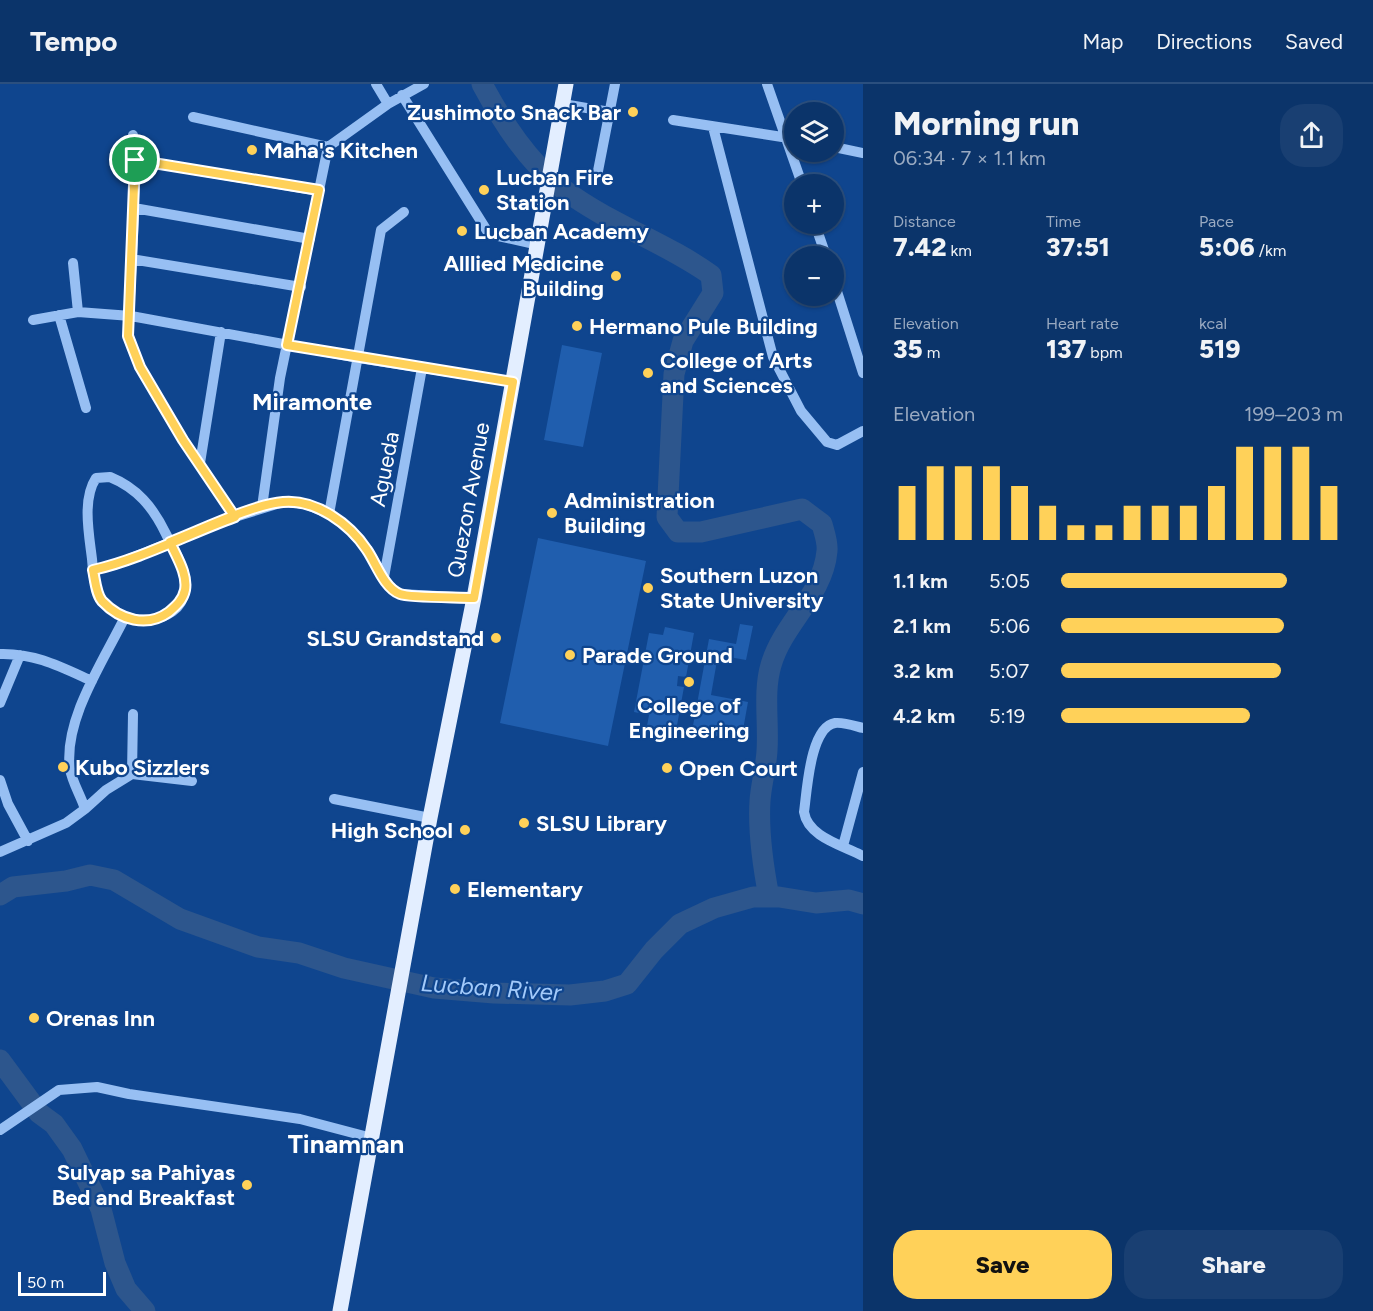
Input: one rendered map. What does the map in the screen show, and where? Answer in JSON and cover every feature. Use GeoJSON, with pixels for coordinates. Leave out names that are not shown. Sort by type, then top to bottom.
{"type":"FeatureCollection","features":[{"type":"Feature","properties":{"kind":"main road","name":"Quezon Avenue"},"geometry":{"type":"LineString","coordinates":[[340,1311],[430,818],[474,598],[566,84]]}},
{"type":"Feature","properties":{"kind":"street"},"geometry":{"type":"LineString","coordinates":[[376,84],[388,104]]}},
{"type":"Feature","properties":{"kind":"street"},"geometry":{"type":"LineString","coordinates":[[262,507],[287,345],[301,287],[328,147],[388,104],[424,84]]}},
{"type":"Feature","properties":{"kind":"street"},"geometry":{"type":"LineString","coordinates":[[598,171],[615,84]]}},
{"type":"Feature","properties":{"kind":"street"},"geometry":{"type":"LineString","coordinates":[[766,84],[784,124]]}},
{"type":"Feature","properties":{"kind":"street"},"geometry":{"type":"LineString","coordinates":[[402,95],[489,234],[539,245]]}},
{"type":"Feature","properties":{"kind":"street"},"geometry":{"type":"LineString","coordinates":[[563,104],[610,112]]}},
{"type":"Feature","properties":{"kind":"street"},"geometry":{"type":"LineString","coordinates":[[194,117],[328,147]]}},
{"type":"Feature","properties":{"kind":"street"},"geometry":{"type":"LineString","coordinates":[[673,120],[784,137]]}},
{"type":"Feature","properties":{"kind":"street"},"geometry":{"type":"LineString","coordinates":[[713,127],[773,357],[801,411],[827,442],[837,445],[863,430]]}},
{"type":"Feature","properties":{"kind":"street"},"geometry":{"type":"LineString","coordinates":[[133,135],[134,208],[131,316],[128,336],[140,367],[235,517]]}},
{"type":"Feature","properties":{"kind":"street"},"geometry":{"type":"LineString","coordinates":[[844,149],[863,153]]}},
{"type":"Feature","properties":{"kind":"street"},"geometry":{"type":"LineString","coordinates":[[135,160],[319,190]]}},
{"type":"Feature","properties":{"kind":"street"},"geometry":{"type":"LineString","coordinates":[[134,208],[310,239]]}},
{"type":"Feature","properties":{"kind":"street"},"geometry":{"type":"LineString","coordinates":[[328,514],[359,358],[381,230],[404,212]]}},
{"type":"Feature","properties":{"kind":"street"},"geometry":{"type":"LineString","coordinates":[[131,259],[301,287]]}},
{"type":"Feature","properties":{"kind":"street"},"geometry":{"type":"LineString","coordinates":[[73,263],[78,312]]}},
{"type":"Feature","properties":{"kind":"street"},"geometry":{"type":"LineString","coordinates":[[842,306],[863,373]]}},
{"type":"Feature","properties":{"kind":"street"},"geometry":{"type":"LineString","coordinates":[[33,320],[78,312],[131,316],[359,358],[513,382]]}},
{"type":"Feature","properties":{"kind":"street"},"geometry":{"type":"LineString","coordinates":[[59,315],[86,408]]}},
{"type":"Feature","properties":{"kind":"street"},"geometry":{"type":"LineString","coordinates":[[200,464],[221,332]]}},
{"type":"Feature","properties":{"kind":"street","name":"Agueda"},"geometry":{"type":"LineString","coordinates":[[384,577],[422,368]]}},
{"type":"Feature","properties":{"kind":"street"},"geometry":{"type":"LineString","coordinates":[[110,477],[127,484],[144,499],[170,542],[183,570],[185,590],[179,604],[159,619],[140,622],[125,616],[100,599],[93,570],[89,499],[90,486],[96,478],[110,477]]}},
{"type":"Feature","properties":{"kind":"street"},"geometry":{"type":"LineString","coordinates":[[93,570],[114,565],[262,507],[283,502],[305,504],[328,514],[348,528],[367,549],[384,577],[400,594],[474,598]]}},
{"type":"Feature","properties":{"kind":"street"},"geometry":{"type":"LineString","coordinates":[[86,809],[70,771],[70,744],[92,681],[125,616]]}},
{"type":"Feature","properties":{"kind":"street"},"geometry":{"type":"LineString","coordinates":[[0,654],[45,659],[92,681]]}},
{"type":"Feature","properties":{"kind":"street"},"geometry":{"type":"LineString","coordinates":[[0,703],[20,655]]}},
{"type":"Feature","properties":{"kind":"street"},"geometry":{"type":"LineString","coordinates":[[132,774],[133,714]]}},
{"type":"Feature","properties":{"kind":"street"},"geometry":{"type":"LineString","coordinates":[[863,728],[835,723],[824,728],[816,739],[804,812],[806,823],[812,830],[863,856]]}},
{"type":"Feature","properties":{"kind":"street"},"geometry":{"type":"LineString","coordinates":[[843,846],[863,772]]}},
{"type":"Feature","properties":{"kind":"street"},"geometry":{"type":"LineString","coordinates":[[0,852],[66,823],[86,809],[106,790],[132,774],[192,781]]}},
{"type":"Feature","properties":{"kind":"street"},"geometry":{"type":"LineString","coordinates":[[0,780],[8,804],[28,841]]}},
{"type":"Feature","properties":{"kind":"street"},"geometry":{"type":"LineString","coordinates":[[334,799],[430,818]]}},
{"type":"Feature","properties":{"kind":"street"},"geometry":{"type":"LineString","coordinates":[[0,1130],[59,1090],[98,1087],[129,1094],[300,1119],[372,1138]]}},
{"type":"Feature","properties":{"kind":"shaded area"},"geometry":{"type":"Polygon","coordinates":[[[562,345],[602,353],[583,447],[544,440],[562,345]]]}},
{"type":"Feature","properties":{"kind":"shaded area","name":"Parade Ground"},"geometry":{"type":"Polygon","coordinates":[[[538,538],[646,561],[608,746],[500,723],[538,538]]]}},
{"type":"Feature","properties":{"kind":"shaded area"},"geometry":{"type":"Polygon","coordinates":[[[740,624],[753,626],[746,660],[718,655],[711,695],[748,702],[741,741],[692,731],[709,639],[736,644],[740,624]]]}},
{"type":"Feature","properties":{"kind":"shaded area"},"geometry":{"type":"Polygon","coordinates":[[[665,627],[694,633],[686,677],[678,676],[677,686],[684,687],[676,731],[647,726],[649,715],[634,712],[649,633],[663,635],[665,627]]]}},
{"type":"Feature","properties":{"kind":"waterway"},"geometry":{"type":"LineString","coordinates":[[482,84],[517,141],[539,167],[563,189],[599,213],[675,253],[711,275],[713,293],[683,341],[674,374],[667,517],[678,532],[701,532],[802,509],[822,524],[827,548],[824,567],[811,596],[784,636],[769,675],[767,751],[760,813],[762,849],[769,897]]}},
{"type":"Feature","properties":{"kind":"waterway","name":"Lucban River"},"geometry":{"type":"LineString","coordinates":[[0,895],[13,887],[66,881],[90,875],[114,880],[180,919],[258,947],[299,953],[344,968],[434,988],[494,993],[570,995],[605,991],[627,984],[654,950],[680,924],[714,908],[753,897],[779,897],[816,903],[849,900],[863,904]]}},
{"type":"Feature","properties":{"kind":"waterway"},"geometry":{"type":"LineString","coordinates":[[0,1060],[39,1113],[54,1124],[72,1149],[101,1209],[115,1263],[126,1289],[145,1311]]}},
{"type":"Feature","properties":{"kind":"place","name":"Zushimoto Snack Bar"},"geometry":{"type":"Point","coordinates":[633,112]}},
{"type":"Feature","properties":{"kind":"place","name":"Maha's Kitchen"},"geometry":{"type":"Point","coordinates":[252,150]}},
{"type":"Feature","properties":{"kind":"place","name":"Lucban Fire Station"},"geometry":{"type":"Point","coordinates":[484,190]}},
{"type":"Feature","properties":{"kind":"place","name":"Lucban Academy"},"geometry":{"type":"Point","coordinates":[462,231]}},
{"type":"Feature","properties":{"kind":"place","name":"Alllied Medicine Building"},"geometry":{"type":"Point","coordinates":[616,276]}},
{"type":"Feature","properties":{"kind":"place","name":"Hermano Pule Building"},"geometry":{"type":"Point","coordinates":[577,326]}},
{"type":"Feature","properties":{"kind":"place","name":"College of Arts and Sciences"},"geometry":{"type":"Point","coordinates":[648,373]}},
{"type":"Feature","properties":{"kind":"place","name":"Administration Building"},"geometry":{"type":"Point","coordinates":[552,513]}},
{"type":"Feature","properties":{"kind":"place","name":"Southern Luzon State University"},"geometry":{"type":"Point","coordinates":[648,588]}},
{"type":"Feature","properties":{"kind":"place","name":"SLSU Grandstand"},"geometry":{"type":"Point","coordinates":[496,638]}},
{"type":"Feature","properties":{"kind":"place","name":"Parade Ground"},"geometry":{"type":"Point","coordinates":[570,655]}},
{"type":"Feature","properties":{"kind":"place","name":"College of Engineering"},"geometry":{"type":"Point","coordinates":[689,682]}},
{"type":"Feature","properties":{"kind":"place","name":"Kubo Sizzlers"},"geometry":{"type":"Point","coordinates":[63,767]}},
{"type":"Feature","properties":{"kind":"place","name":"Open Court"},"geometry":{"type":"Point","coordinates":[667,768]}},
{"type":"Feature","properties":{"kind":"place","name":"SLSU Library"},"geometry":{"type":"Point","coordinates":[524,823]}},
{"type":"Feature","properties":{"kind":"place","name":"High School"},"geometry":{"type":"Point","coordinates":[465,830]}},
{"type":"Feature","properties":{"kind":"place","name":"Elementary"},"geometry":{"type":"Point","coordinates":[455,889]}},
{"type":"Feature","properties":{"kind":"place","name":"Orenas Inn"},"geometry":{"type":"Point","coordinates":[34,1018]}},
{"type":"Feature","properties":{"kind":"place","name":"Sulyap sa Pahiyas Bed and Breakfast"},"geometry":{"type":"Point","coordinates":[247,1185]}},
{"type":"Feature","properties":{"kind":"district","name":"Miramonte"},"geometry":{"type":"Point","coordinates":[312,402]}},
{"type":"Feature","properties":{"kind":"district","name":"Tinamnan"},"geometry":{"type":"Point","coordinates":[346,1144]}},
{"type":"Feature","properties":{"kind":"route"},"geometry":{"type":"LineString","coordinates":[[135,160],[131,316],[128,336],[140,367],[183,440],[235,517],[170,542],[114,565],[93,570],[100,599],[119,615],[140,622],[159,619],[179,604],[185,590],[183,570],[170,542],[225,520],[235,517],[262,507],[283,502],[305,504],[328,514],[348,528],[367,549],[389,586],[400,594],[474,598],[513,382],[287,345],[301,287],[319,190],[135,160]]}}]}
